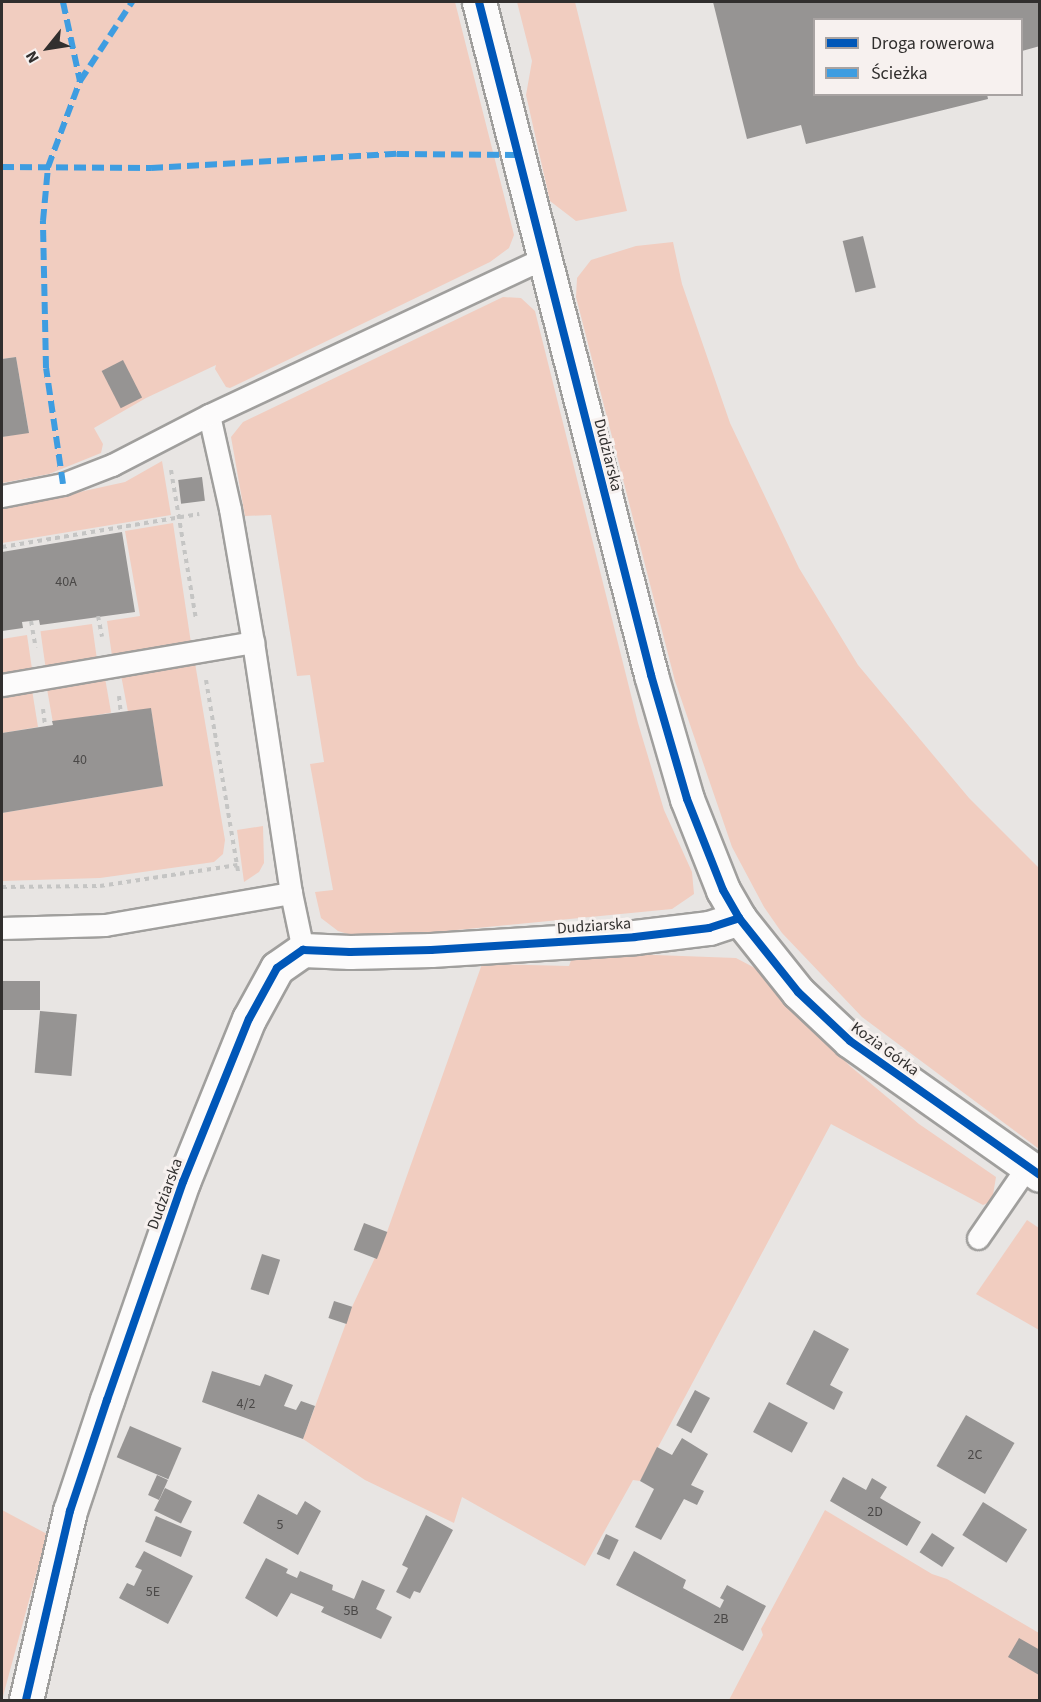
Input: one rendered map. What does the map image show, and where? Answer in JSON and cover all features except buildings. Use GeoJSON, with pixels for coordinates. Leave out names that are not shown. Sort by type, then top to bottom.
{"type":"FeatureCollection","features":[{"type":"Feature","properties":{"kind":"street","name":"Dudziarska"},"geometry":{"type":"LineString","coordinates":[[26,1701],[70,1511],[183,1182],[249,1019],[277,968],[303,950],[350,952],[408,950],[635,937],[697,930],[739,918],[723,890],[708,855],[667,735],[479,2]]}},
{"type":"Feature","properties":{"kind":"street","name":"Kozia Górka"},"geometry":{"type":"LineString","coordinates":[[739,918],[798,992],[850,1041],[1033,1171]]}},
{"type":"Feature","properties":{"kind":"lane"},"geometry":{"type":"LineString","coordinates":[[2,496],[63,484],[112,465],[209,416],[544,258]]}},
{"type":"Feature","properties":{"kind":"lane"},"geometry":{"type":"LineString","coordinates":[[209,416],[230,509],[253,642],[291,893],[303,950]]}},
{"type":"Feature","properties":{"kind":"lane"},"geometry":{"type":"LineString","coordinates":[[2,685],[253,642]]}},
{"type":"Feature","properties":{"kind":"lane"},"geometry":{"type":"LineString","coordinates":[[2,928],[105,925],[291,893]]}},
{"type":"Feature","properties":{"kind":"lane"},"geometry":{"type":"LineString","coordinates":[[978,1238],[1033,1171]]}},
{"type":"Feature","properties":{"kind":"path"},"geometry":{"type":"LineString","coordinates":[[2,548],[230,509]]}},
{"type":"Feature","properties":{"kind":"path"},"geometry":{"type":"LineString","coordinates":[[2,887],[100,886],[237,865]]}},
{"type":"Feature","properties":{"kind":"shaded area"},"geometry":{"type":"Polygon","coordinates":[[[2,2],[455,2],[514,235],[509,248],[490,262],[230,388],[226,387],[215,369],[216,365],[146,398],[94,428],[103,444],[101,453],[49,474],[2,483],[2,437],[29,432],[16,357],[2,359],[2,2]]]}},
{"type":"Feature","properties":{"kind":"shaded area"},"geometry":{"type":"Polygon","coordinates":[[[517,2],[575,2],[627,211],[576,221],[550,201],[526,95],[532,61],[517,2]]]}},
{"type":"Feature","properties":{"kind":"shaded area"},"geometry":{"type":"Polygon","coordinates":[[[673,242],[682,284],[730,423],[799,568],[858,665],[969,798],[1039,868],[1039,1149],[862,1017],[782,933],[764,907],[732,847],[675,681],[576,297],[577,278],[591,260],[636,246],[673,242]]]}},
{"type":"Feature","properties":{"kind":"shaded area"},"geometry":{"type":"Polygon","coordinates":[[[503,297],[521,298],[535,311],[638,723],[664,810],[692,872],[694,894],[672,909],[365,939],[338,931],[321,918],[315,892],[333,890],[310,764],[324,762],[310,675],[297,676],[271,515],[245,516],[231,437],[243,422],[503,297]]]}},
{"type":"Feature","properties":{"kind":"shaded area"},"geometry":{"type":"Polygon","coordinates":[[[162,461],[171,515],[2,543],[2,509],[125,482],[162,461]]]}},
{"type":"Feature","properties":{"kind":"shaded area"},"geometry":{"type":"Polygon","coordinates":[[[173,523],[191,643],[112,656],[107,621],[140,616],[125,531],[173,523]]]}},
{"type":"Feature","properties":{"kind":"shaded area"},"geometry":{"type":"Polygon","coordinates":[[[92,624],[97,659],[45,666],[41,631],[92,624]]]}},
{"type":"Feature","properties":{"kind":"shaded area"},"geometry":{"type":"Polygon","coordinates":[[[27,635],[32,669],[2,675],[2,639],[27,635]]]}},
{"type":"Feature","properties":{"kind":"shaded area"},"geometry":{"type":"Polygon","coordinates":[[[195,663],[225,840],[223,854],[214,862],[100,878],[2,881],[2,813],[163,786],[151,709],[128,712],[121,675],[195,663]]]}},
{"type":"Feature","properties":{"kind":"shaded area"},"geometry":{"type":"Polygon","coordinates":[[[105,678],[111,712],[53,723],[47,688],[105,678]]]}},
{"type":"Feature","properties":{"kind":"shaded area"},"geometry":{"type":"Polygon","coordinates":[[[32,690],[38,727],[2,733],[2,695],[32,690]]]}},
{"type":"Feature","properties":{"kind":"shaded area"},"geometry":{"type":"Polygon","coordinates":[[[263,826],[264,863],[259,872],[244,882],[237,830],[263,826]]]}},
{"type":"Feature","properties":{"kind":"shaded area"},"geometry":{"type":"Polygon","coordinates":[[[574,952],[736,958],[755,968],[850,1066],[919,1124],[996,1177],[992,1201],[983,1205],[831,1124],[640,1481],[633,1480],[585,1566],[462,1497],[454,1523],[365,1480],[303,1439],[352,1307],[387,1232],[482,964],[569,966],[574,952]]]}},
{"type":"Feature","properties":{"kind":"shaded area"},"geometry":{"type":"Polygon","coordinates":[[[1027,1220],[1039,1228],[1039,1330],[976,1294],[1027,1220]]]}},
{"type":"Feature","properties":{"kind":"shaded area"},"geometry":{"type":"Polygon","coordinates":[[[2,1510],[47,1534],[2,1700],[2,1510]]]}},
{"type":"Feature","properties":{"kind":"shaded area"},"geometry":{"type":"Polygon","coordinates":[[[825,1510],[932,1574],[947,1579],[1039,1633],[1039,1700],[729,1700],[763,1635],[761,1629],[825,1510]]]}},
{"type":"Feature","properties":{"kind":"marked path"},"geometry":{"type":"LineString","coordinates":[[63,2],[80,81]]}},
{"type":"Feature","properties":{"kind":"marked path"},"geometry":{"type":"LineString","coordinates":[[63,484],[46,368],[43,221],[48,167],[80,81],[132,2]]}},
{"type":"Feature","properties":{"kind":"marked path"},"geometry":{"type":"LineString","coordinates":[[2,167],[151,168],[397,154],[518,155]]}},
{"type":"Feature","properties":{"kind":"cycle path"},"geometry":{"type":"LineString","coordinates":[[479,2],[651,675],[687,799],[723,890],[739,918],[798,992],[850,1041],[1040,1175]]}},
{"type":"Feature","properties":{"kind":"cycle path"},"geometry":{"type":"LineString","coordinates":[[26,1700],[70,1511],[107,1400],[183,1182],[249,1019],[277,968],[303,950],[350,952],[431,950],[635,937],[709,928],[739,918]]}}]}
